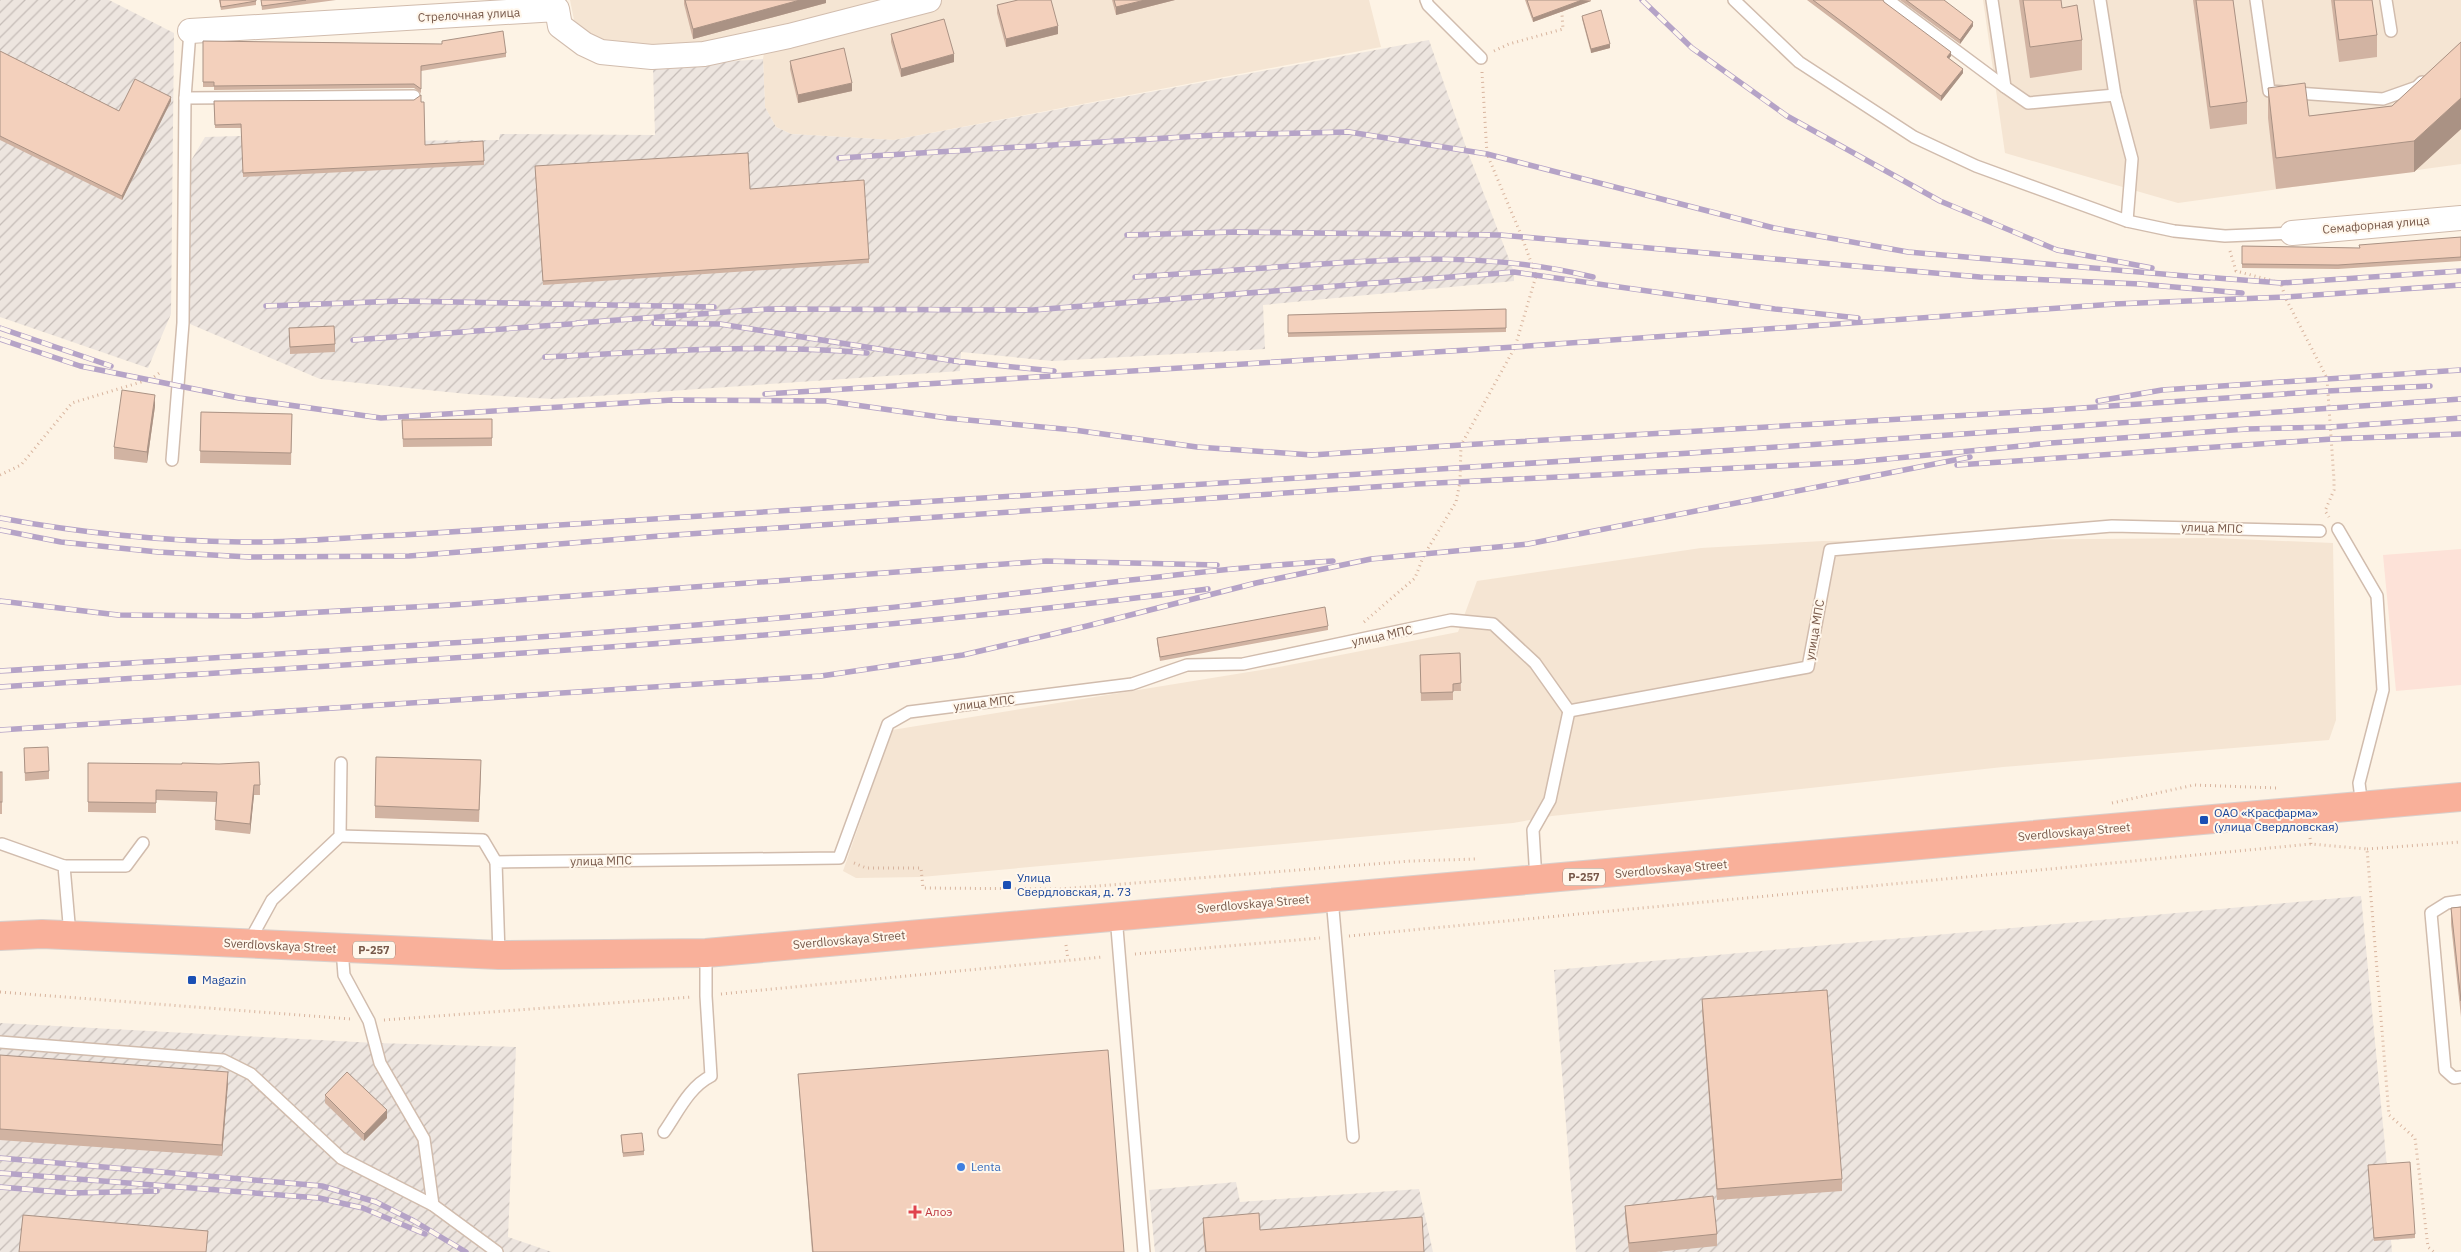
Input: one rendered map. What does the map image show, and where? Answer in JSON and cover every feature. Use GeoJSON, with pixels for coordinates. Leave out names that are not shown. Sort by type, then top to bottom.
{"type":"FeatureCollection","features":[{"type":"Feature","properties":{"kind":"highway","name":"Sverdlovskaya Street"},"geometry":{"type":"LineString","coordinates":[[0,936],[70,935],[499,955],[706,953],[2461,798]]}},
{"type":"Feature","properties":{"kind":"highway","name":"Sverdlovskaya Street"},"geometry":{"type":"LineString","coordinates":[[0,926],[42,934]]}},
{"type":"Feature","properties":{"kind":"street","name":"Стрелочная улица"},"geometry":{"type":"LineString","coordinates":[[190,31],[557,5],[560,26],[584,44],[601,52],[652,57],[713,52],[789,36],[929,0]]}},
{"type":"Feature","properties":{"kind":"street","name":"Семафорная улица"},"geometry":{"type":"LineString","coordinates":[[2292,233],[2461,218]]}},
{"type":"Feature","properties":{"kind":"lane"},"geometry":{"type":"LineString","coordinates":[[1426,0],[1428,5],[1481,58]]}},
{"type":"Feature","properties":{"kind":"lane"},"geometry":{"type":"LineString","coordinates":[[1734,0],[1799,62],[1914,137],[1976,166],[2127,221],[2174,231],[2225,236],[2292,233]]}},
{"type":"Feature","properties":{"kind":"lane"},"geometry":{"type":"LineString","coordinates":[[1888,0],[2028,103],[2115,95]]}},
{"type":"Feature","properties":{"kind":"lane"},"geometry":{"type":"LineString","coordinates":[[1992,0],[2005,87]]}},
{"type":"Feature","properties":{"kind":"lane"},"geometry":{"type":"LineString","coordinates":[[2100,0],[2115,95],[2132,159],[2127,221]]}},
{"type":"Feature","properties":{"kind":"lane"},"geometry":{"type":"LineString","coordinates":[[2256,0],[2269,91],[2383,99],[2417,87],[2430,75]]}},
{"type":"Feature","properties":{"kind":"lane"},"geometry":{"type":"LineString","coordinates":[[2386,0],[2391,31]]}},
{"type":"Feature","properties":{"kind":"lane"},"geometry":{"type":"LineString","coordinates":[[172,460],[183,323],[185,98],[190,31]]}},
{"type":"Feature","properties":{"kind":"lane"},"geometry":{"type":"LineString","coordinates":[[185,98],[414,96]]}},
{"type":"Feature","properties":{"kind":"lane","name":"улица МПС"},"geometry":{"type":"LineString","coordinates":[[496,862],[839,858],[888,724],[909,712],[1132,684],[1187,666],[1243,664],[1452,620],[1493,624],[1535,663],[1569,711],[1808,667],[1830,550],[2112,526],[2320,532]]}},
{"type":"Feature","properties":{"kind":"lane"},"geometry":{"type":"LineString","coordinates":[[2338,529],[2377,596],[2383,690],[2359,783],[2362,806]]}},
{"type":"Feature","properties":{"kind":"lane"},"geometry":{"type":"LineString","coordinates":[[1536,881],[1534,830],[1550,800],[1569,711]]}},
{"type":"Feature","properties":{"kind":"lane"},"geometry":{"type":"LineString","coordinates":[[340,763],[340,836]]}},
{"type":"Feature","properties":{"kind":"lane"},"geometry":{"type":"LineString","coordinates":[[248,944],[272,900],[340,836],[483,840],[496,862],[499,955]]}},
{"type":"Feature","properties":{"kind":"lane"},"geometry":{"type":"LineString","coordinates":[[2,844],[64,866],[126,866],[143,843]]}},
{"type":"Feature","properties":{"kind":"lane"},"geometry":{"type":"LineString","coordinates":[[64,866],[70,935]]}},
{"type":"Feature","properties":{"kind":"lane"},"geometry":{"type":"LineString","coordinates":[[1332,898],[1353,1138]]}},
{"type":"Feature","properties":{"kind":"lane"},"geometry":{"type":"LineString","coordinates":[[2461,902],[2447,903],[2430,913],[2445,1070],[2454,1078],[2461,1077]]}},
{"type":"Feature","properties":{"kind":"lane"},"geometry":{"type":"LineString","coordinates":[[1116,916],[1144,1252]]}},
{"type":"Feature","properties":{"kind":"lane"},"geometry":{"type":"LineString","coordinates":[[342,949],[344,975],[369,1021],[380,1063],[424,1139],[433,1206]]}},
{"type":"Feature","properties":{"kind":"lane"},"geometry":{"type":"LineString","coordinates":[[664,1132],[691,1092],[701,1082],[711,1076],[706,996],[706,953]]}},
{"type":"Feature","properties":{"kind":"lane"},"geometry":{"type":"LineString","coordinates":[[0,1042],[223,1060],[251,1074],[341,1158],[433,1206],[497,1252]]}},
{"type":"Feature","properties":{"kind":"path"},"geometry":{"type":"LineString","coordinates":[[1347,643],[1368,616],[1416,578],[1424,555],[1456,502],[1460,482],[1461,445],[1515,347],[1536,276],[1522,237],[1487,154],[1481,58],[1509,44],[1563,29],[1561,0]]}},
{"type":"Feature","properties":{"kind":"path"},"geometry":{"type":"LineString","coordinates":[[2225,236],[2236,271],[2281,283],[2285,297],[2327,378],[2334,490],[2325,511]]}},
{"type":"Feature","properties":{"kind":"path"},"geometry":{"type":"LineString","coordinates":[[0,476],[21,465],[72,403],[151,379],[162,373],[164,364]]}},
{"type":"Feature","properties":{"kind":"path"},"geometry":{"type":"LineString","coordinates":[[2107,804],[2194,785],[2287,788]]}},
{"type":"Feature","properties":{"kind":"path"},"geometry":{"type":"LineString","coordinates":[[2310,838],[2311,844]]}},
{"type":"Feature","properties":{"kind":"path"},"geometry":{"type":"LineString","coordinates":[[1134,954],[1334,937],[2311,844],[2367,849],[2461,842]]}},
{"type":"Feature","properties":{"kind":"path"},"geometry":{"type":"LineString","coordinates":[[2367,849],[2389,1115],[2415,1138],[2428,1248],[2434,1252]]}},
{"type":"Feature","properties":{"kind":"path"},"geometry":{"type":"LineString","coordinates":[[839,858],[866,868],[922,868],[922,888],[1060,889],[1411,861],[1478,859]]}},
{"type":"Feature","properties":{"kind":"path"},"geometry":{"type":"LineString","coordinates":[[1066,945],[1068,960]]}},
{"type":"Feature","properties":{"kind":"path"},"geometry":{"type":"LineString","coordinates":[[0,992],[369,1021],[706,996],[1103,957]]}},
{"type":"Feature","properties":{"kind":"shaded area"},"geometry":{"type":"Polygon","coordinates":[[[0,0],[109,0],[174,33],[171,314],[148,368],[0,317],[0,0]]]}},
{"type":"Feature","properties":{"kind":"shaded area"},"geometry":{"type":"Polygon","coordinates":[[[570,0],[1369,0],[1381,47],[894,140],[791,134],[776,127],[765,107],[763,59],[768,30],[683,47],[600,44],[574,20],[570,0]]]}},
{"type":"Feature","properties":{"kind":"shaded area"},"geometry":{"type":"Polygon","coordinates":[[[1983,0],[2461,0],[2461,164],[2178,203],[2005,153],[1983,0]]]}},
{"type":"Feature","properties":{"kind":"shaded area"},"geometry":{"type":"Polygon","coordinates":[[[1429,40],[1467,150],[1514,272],[1514,281],[1263,305],[1265,349],[1053,361],[961,352],[960,371],[553,399],[467,394],[320,379],[190,324],[189,164],[205,137],[378,132],[379,141],[499,140],[500,134],[655,135],[653,67],[763,59],[765,107],[776,127],[791,134],[894,140],[1429,40]]]}},
{"type":"Feature","properties":{"kind":"shaded area"},"geometry":{"type":"Polygon","coordinates":[[[2213,538],[2333,543],[2336,720],[2329,740],[2003,767],[1552,816],[1513,823],[921,877],[856,878],[843,871],[892,730],[1279,667],[1458,632],[1477,581],[1701,548],[1823,541],[2213,538]]]}},
{"type":"Feature","properties":{"kind":"shaded area"},"geometry":{"type":"Polygon","coordinates":[[[2461,549],[2461,685],[2396,691],[2383,555],[2461,549]]]}},
{"type":"Feature","properties":{"kind":"shaded area"},"geometry":{"type":"Polygon","coordinates":[[[2361,896],[2387,1167],[2410,1166],[2415,1238],[2391,1240],[2392,1252],[1576,1252],[1554,970],[2361,896]]]}},
{"type":"Feature","properties":{"kind":"shaded area"},"geometry":{"type":"Polygon","coordinates":[[[0,1023],[375,1043],[516,1047],[508,1237],[552,1252],[0,1252],[0,1023]]]}},
{"type":"Feature","properties":{"kind":"shaded area"},"geometry":{"type":"Polygon","coordinates":[[[1236,1182],[1240,1202],[1419,1189],[1433,1252],[1155,1252],[1149,1190],[1236,1182]]]}},
{"type":"Feature","properties":{"kind":"building"},"geometry":{"type":"Polygon","coordinates":[[[220,0],[256,0],[256,1],[221,7],[220,0]]]}},
{"type":"Feature","properties":{"kind":"building"},"geometry":{"type":"Polygon","coordinates":[[[261,0],[306,0],[262,6],[261,0]]]}},
{"type":"Feature","properties":{"kind":"building"},"geometry":{"type":"Polygon","coordinates":[[[685,0],[800,0],[693,29],[685,0]]]}},
{"type":"Feature","properties":{"kind":"building"},"geometry":{"type":"Polygon","coordinates":[[[1018,0],[1051,0],[1058,26],[1006,39],[997,5],[1018,0]]]}},
{"type":"Feature","properties":{"kind":"building"},"geometry":{"type":"Polygon","coordinates":[[[1114,0],[1145,0],[1116,7],[1114,0]]]}},
{"type":"Feature","properties":{"kind":"building"},"geometry":{"type":"Polygon","coordinates":[[[1527,0],[1582,0],[1533,18],[1527,0]]]}},
{"type":"Feature","properties":{"kind":"building"},"geometry":{"type":"Polygon","coordinates":[[[1813,0],[1883,0],[1951,52],[1947,57],[1963,69],[1941,96],[1813,0]]]}},
{"type":"Feature","properties":{"kind":"building"},"geometry":{"type":"Polygon","coordinates":[[[1906,0],[1944,0],[1973,22],[1960,40],[1906,0]]]}},
{"type":"Feature","properties":{"kind":"building"},"geometry":{"type":"Polygon","coordinates":[[[2023,0],[2061,0],[2062,8],[2077,5],[2082,40],[2030,47],[2023,0]]]}},
{"type":"Feature","properties":{"kind":"building"},"geometry":{"type":"Polygon","coordinates":[[[2196,0],[2233,0],[2247,102],[2210,107],[2196,0]]]}},
{"type":"Feature","properties":{"kind":"building"},"geometry":{"type":"Polygon","coordinates":[[[2334,0],[2372,0],[2377,35],[2339,40],[2334,0]]]}},
{"type":"Feature","properties":{"kind":"building"},"geometry":{"type":"Polygon","coordinates":[[[1601,10],[1610,44],[1591,49],[1582,16],[1601,10]]]}},
{"type":"Feature","properties":{"kind":"building"},"geometry":{"type":"Polygon","coordinates":[[[944,19],[954,54],[901,69],[891,34],[944,19]]]}},
{"type":"Feature","properties":{"kind":"building"},"geometry":{"type":"Polygon","coordinates":[[[503,31],[506,53],[421,66],[421,89],[414,84],[214,86],[214,82],[203,82],[203,41],[442,44],[442,41],[503,31]]]}},
{"type":"Feature","properties":{"kind":"building"},"geometry":{"type":"Polygon","coordinates":[[[2461,42],[2461,98],[2414,141],[2276,158],[2268,88],[2305,83],[2309,116],[2392,106],[2461,42]]]}},
{"type":"Feature","properties":{"kind":"building"},"geometry":{"type":"Polygon","coordinates":[[[844,48],[852,83],[798,95],[790,61],[844,48]]]}},
{"type":"Feature","properties":{"kind":"building"},"geometry":{"type":"Polygon","coordinates":[[[0,51],[119,111],[135,79],[171,97],[122,196],[0,136],[0,51]]]}},
{"type":"Feature","properties":{"kind":"building"},"geometry":{"type":"Polygon","coordinates":[[[421,95],[421,102],[424,102],[425,145],[483,141],[484,161],[243,173],[241,124],[215,125],[214,101],[414,100],[421,95]]]}},
{"type":"Feature","properties":{"kind":"building"},"geometry":{"type":"Polygon","coordinates":[[[748,153],[750,189],[864,180],[869,259],[543,281],[535,166],[748,153]]]}},
{"type":"Feature","properties":{"kind":"building"},"geometry":{"type":"Polygon","coordinates":[[[2461,237],[2461,257],[2338,265],[2242,264],[2242,246],[2360,248],[2359,245],[2461,237]]]}},
{"type":"Feature","properties":{"kind":"building"},"geometry":{"type":"Polygon","coordinates":[[[1506,309],[1506,328],[1288,333],[1288,315],[1506,309]]]}},
{"type":"Feature","properties":{"kind":"building"},"geometry":{"type":"Polygon","coordinates":[[[334,326],[335,344],[290,347],[289,328],[334,326]]]}},
{"type":"Feature","properties":{"kind":"building"},"geometry":{"type":"Polygon","coordinates":[[[122,390],[155,395],[147,452],[114,447],[122,390]]]}},
{"type":"Feature","properties":{"kind":"building"},"geometry":{"type":"Polygon","coordinates":[[[201,412],[292,414],[291,453],[200,451],[201,412]]]}},
{"type":"Feature","properties":{"kind":"building"},"geometry":{"type":"Polygon","coordinates":[[[492,419],[492,438],[403,439],[402,420],[492,419]]]}},
{"type":"Feature","properties":{"kind":"building"},"geometry":{"type":"Polygon","coordinates":[[[1325,607],[1328,626],[1160,657],[1157,638],[1325,607]]]}},
{"type":"Feature","properties":{"kind":"building"},"geometry":{"type":"Polygon","coordinates":[[[1460,653],[1461,683],[1453,684],[1453,692],[1421,693],[1420,655],[1460,653]]]}},
{"type":"Feature","properties":{"kind":"building"},"geometry":{"type":"Polygon","coordinates":[[[48,747],[49,771],[25,773],[24,748],[48,747]]]}},
{"type":"Feature","properties":{"kind":"building"},"geometry":{"type":"Polygon","coordinates":[[[376,757],[481,760],[479,810],[375,806],[376,757]]]}},
{"type":"Feature","properties":{"kind":"building"},"geometry":{"type":"Polygon","coordinates":[[[259,762],[260,785],[254,785],[250,824],[215,820],[217,792],[156,790],[156,803],[88,802],[88,763],[219,764],[259,762]]]}},
{"type":"Feature","properties":{"kind":"building"},"geometry":{"type":"Polygon","coordinates":[[[0,772],[2,772],[2,802],[0,802],[0,772]]]}},
{"type":"Feature","properties":{"kind":"building"},"geometry":{"type":"Polygon","coordinates":[[[2461,907],[2461,1001],[2451,908],[2461,907]]]}},
{"type":"Feature","properties":{"kind":"building"},"geometry":{"type":"Polygon","coordinates":[[[1827,990],[1842,1179],[1717,1189],[1702,999],[1827,990]]]}},
{"type":"Feature","properties":{"kind":"building","name":"Lenta"},"geometry":{"type":"Polygon","coordinates":[[[1108,1050],[1124,1252],[813,1252],[798,1074],[1108,1050]]]}},
{"type":"Feature","properties":{"kind":"building"},"geometry":{"type":"Polygon","coordinates":[[[0,1055],[228,1072],[222,1145],[0,1129],[0,1055]]]}},
{"type":"Feature","properties":{"kind":"building"},"geometry":{"type":"Polygon","coordinates":[[[347,1072],[387,1110],[364,1134],[325,1095],[347,1072]]]}},
{"type":"Feature","properties":{"kind":"building"},"geometry":{"type":"Polygon","coordinates":[[[642,1133],[644,1151],[623,1153],[621,1135],[642,1133]]]}},
{"type":"Feature","properties":{"kind":"building"},"geometry":{"type":"Polygon","coordinates":[[[2410,1162],[2415,1234],[2374,1238],[2368,1165],[2410,1162]]]}},
{"type":"Feature","properties":{"kind":"building"},"geometry":{"type":"Polygon","coordinates":[[[1713,1196],[1717,1234],[1629,1243],[1625,1206],[1713,1196]]]}},
{"type":"Feature","properties":{"kind":"building"},"geometry":{"type":"Polygon","coordinates":[[[1259,1213],[1260,1230],[1422,1217],[1424,1252],[1206,1252],[1203,1218],[1259,1213]]]}},
{"type":"Feature","properties":{"kind":"building"},"geometry":{"type":"Polygon","coordinates":[[[23,1215],[208,1231],[206,1252],[19,1252],[23,1215]]]}},
{"type":"Feature","properties":{"kind":"railway"},"geometry":{"type":"LineString","coordinates":[[1642,0],[1692,48],[1787,116],[1940,201],[2057,250],[2152,268]]}},
{"type":"Feature","properties":{"kind":"railway"},"geometry":{"type":"LineString","coordinates":[[839,158],[1216,135],[1349,132],[1487,154],[1774,228],[1908,252],[2209,278]]}},
{"type":"Feature","properties":{"kind":"railway"},"geometry":{"type":"LineString","coordinates":[[1127,235],[1235,232],[1500,235],[1980,277],[2140,284],[2242,293]]}},
{"type":"Feature","properties":{"kind":"railway"},"geometry":{"type":"LineString","coordinates":[[1135,277],[1415,259],[1450,259],[1520,264],[1593,277]]}},
{"type":"Feature","properties":{"kind":"railway"},"geometry":{"type":"LineString","coordinates":[[2204,277],[2281,283],[2461,271]]}},
{"type":"Feature","properties":{"kind":"railway"},"geometry":{"type":"LineString","coordinates":[[577,323],[769,309],[1033,310],[1514,272],[1775,309],[1858,318]]}},
{"type":"Feature","properties":{"kind":"railway"},"geometry":{"type":"LineString","coordinates":[[765,394],[1515,347],[2115,304],[2285,297],[2461,285]]}},
{"type":"Feature","properties":{"kind":"railway"},"geometry":{"type":"LineString","coordinates":[[266,306],[401,301],[714,307]]}},
{"type":"Feature","properties":{"kind":"railway"},"geometry":{"type":"LineString","coordinates":[[353,340],[584,323]]}},
{"type":"Feature","properties":{"kind":"railway"},"geometry":{"type":"LineString","coordinates":[[654,323],[720,324],[961,362]]}},
{"type":"Feature","properties":{"kind":"railway"},"geometry":{"type":"LineString","coordinates":[[0,328],[111,366]]}},
{"type":"Feature","properties":{"kind":"railway"},"geometry":{"type":"LineString","coordinates":[[0,339],[80,366],[239,398],[381,418],[672,400],[827,401],[947,418],[1074,430],[1197,447],[1312,455],[2430,386]]}},
{"type":"Feature","properties":{"kind":"railway"},"geometry":{"type":"LineString","coordinates":[[545,357],[746,349],[827,350],[867,353]]}},
{"type":"Feature","properties":{"kind":"railway"},"geometry":{"type":"LineString","coordinates":[[954,361],[1054,371]]}},
{"type":"Feature","properties":{"kind":"railway"},"geometry":{"type":"LineString","coordinates":[[2098,401],[2162,390],[2461,370]]}},
{"type":"Feature","properties":{"kind":"railway"},"geometry":{"type":"LineString","coordinates":[[0,518],[90,532],[151,538],[242,542],[302,541],[1691,453],[2461,399]]}},
{"type":"Feature","properties":{"kind":"railway"},"geometry":{"type":"LineString","coordinates":[[0,530],[61,542],[158,552],[249,557],[409,556],[660,536],[1417,484],[1856,462],[2051,443],[2247,429],[2331,427],[2461,418]]}},
{"type":"Feature","properties":{"kind":"railway"},"geometry":{"type":"LineString","coordinates":[[1957,465],[2332,439],[2461,434]]}},
{"type":"Feature","properties":{"kind":"railway"},"geometry":{"type":"LineString","coordinates":[[0,730],[821,676],[963,655],[1256,583],[1371,559],[1528,544],[1970,457]]}},
{"type":"Feature","properties":{"kind":"railway"},"geometry":{"type":"LineString","coordinates":[[0,601],[118,615],[247,616],[451,605],[1046,561],[1217,565]]}},
{"type":"Feature","properties":{"kind":"railway"},"geometry":{"type":"LineString","coordinates":[[0,671],[649,629],[865,610],[1157,577],[1333,561]]}},
{"type":"Feature","properties":{"kind":"railway"},"geometry":{"type":"LineString","coordinates":[[0,687],[454,658],[756,636],[1057,607],[1208,589]]}},
{"type":"Feature","properties":{"kind":"railway"},"geometry":{"type":"LineString","coordinates":[[0,1158],[322,1186],[376,1202],[414,1221],[466,1252]]}},
{"type":"Feature","properties":{"kind":"railway"},"geometry":{"type":"LineString","coordinates":[[0,1173],[319,1198],[363,1208],[425,1234]]}},
{"type":"Feature","properties":{"kind":"railway"},"geometry":{"type":"LineString","coordinates":[[0,1187],[71,1193],[157,1191]]}},
{"type":"Feature","properties":{"kind":"place","name":"ОАО «Красфарма» (улица Свердловская)"},"geometry":{"type":"Point","coordinates":[2204,820]}},
{"type":"Feature","properties":{"kind":"place","name":"Улица Свердловская, д. 73"},"geometry":{"type":"Point","coordinates":[1007,885]}},
{"type":"Feature","properties":{"kind":"place","name":"Magazin"},"geometry":{"type":"Point","coordinates":[192,980]}},
{"type":"Feature","properties":{"kind":"place","name":"Lenta"},"geometry":{"type":"Point","coordinates":[961,1167]}},
{"type":"Feature","properties":{"kind":"place","name":"Алоэ"},"geometry":{"type":"Point","coordinates":[915,1212]}}]}
